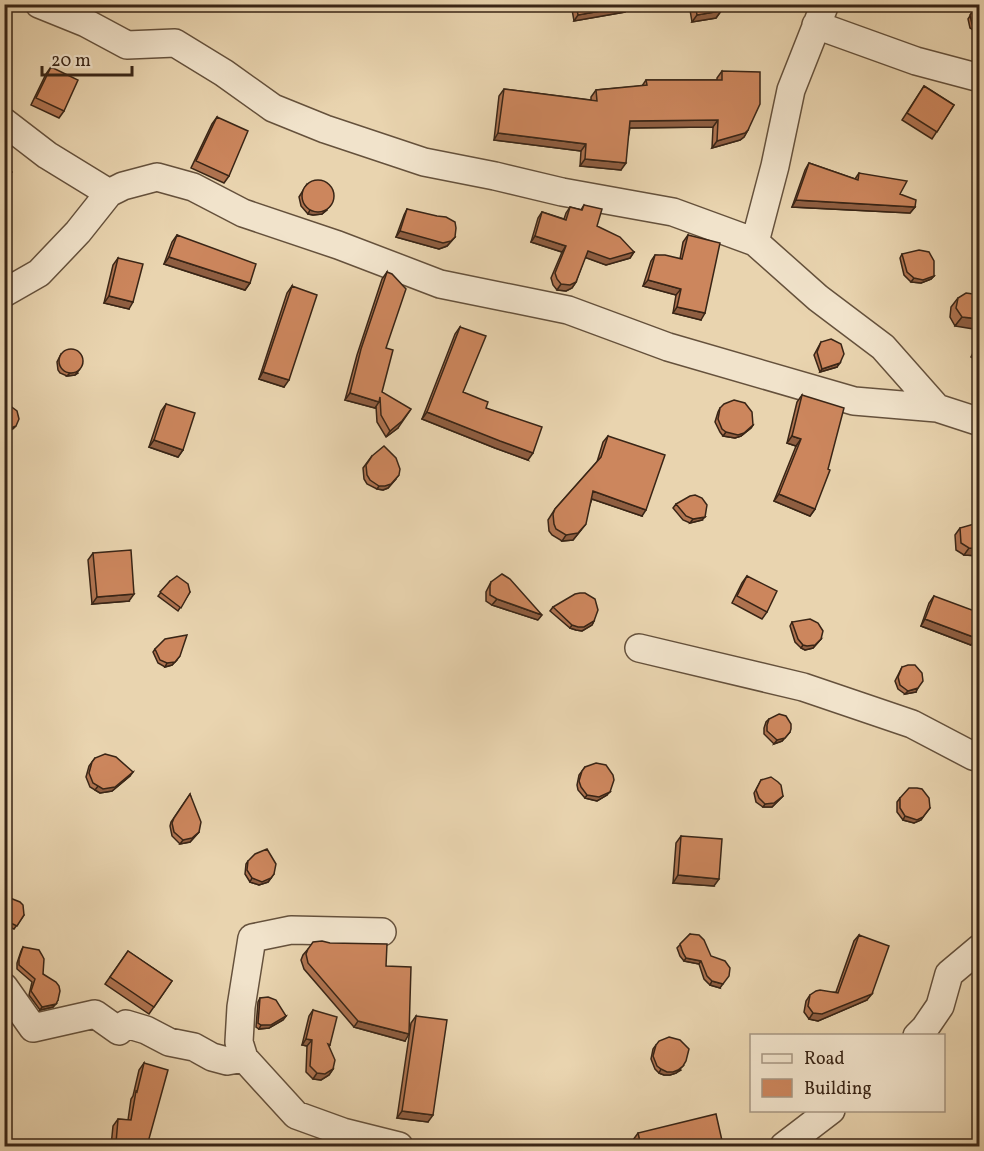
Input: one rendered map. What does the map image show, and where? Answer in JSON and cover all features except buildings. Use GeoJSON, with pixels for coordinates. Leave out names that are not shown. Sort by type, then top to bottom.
{"type":"FeatureCollection","features":[{"type":"Feature","properties":{"kind":"street"},"geometry":{"type":"LineString","coordinates":[[39,4],[86,23],[127,45],[175,43],[224,73],[273,108],[336,133],[424,162],[562,192],[673,212],[755,242],[818,298],[883,347],[937,408]]}},
{"type":"Feature","properties":{"kind":"street"},"geometry":{"type":"LineString","coordinates":[[755,242],[775,166],[791,90],[821,15],[916,61],[980,78]]}},
{"type":"Feature","properties":{"kind":"street"},"geometry":{"type":"LineString","coordinates":[[4,122],[47,155],[109,193]]}},
{"type":"Feature","properties":{"kind":"street"},"geometry":{"type":"LineString","coordinates":[[4,293],[39,273],[78,232],[109,193],[123,186],[157,177],[193,187],[243,213],[338,245],[440,284],[568,310],[668,347],[854,401],[937,408],[980,422]]}},
{"type":"Feature","properties":{"kind":"street"},"geometry":{"type":"LineString","coordinates":[[639,648],[803,687],[912,724],[980,758]]}},
{"type":"Feature","properties":{"kind":"street"},"geometry":{"type":"LineString","coordinates":[[382,932],[291,930],[252,938],[241,1007],[239,1042],[243,1058],[296,1115],[343,1132],[399,1146]]}},
{"type":"Feature","properties":{"kind":"street"},"geometry":{"type":"LineString","coordinates":[[918,1034],[940,1006],[949,974],[980,948]]}},
{"type":"Feature","properties":{"kind":"street"},"geometry":{"type":"LineString","coordinates":[[4,987],[33,1028],[95,1014],[119,1031],[126,1024],[146,1030],[169,1042],[194,1047],[212,1057],[227,1061],[243,1058]]}},
{"type":"Feature","properties":{"kind":"street"},"geometry":{"type":"LineString","coordinates":[[784,1146],[828,1112]]}}]}
